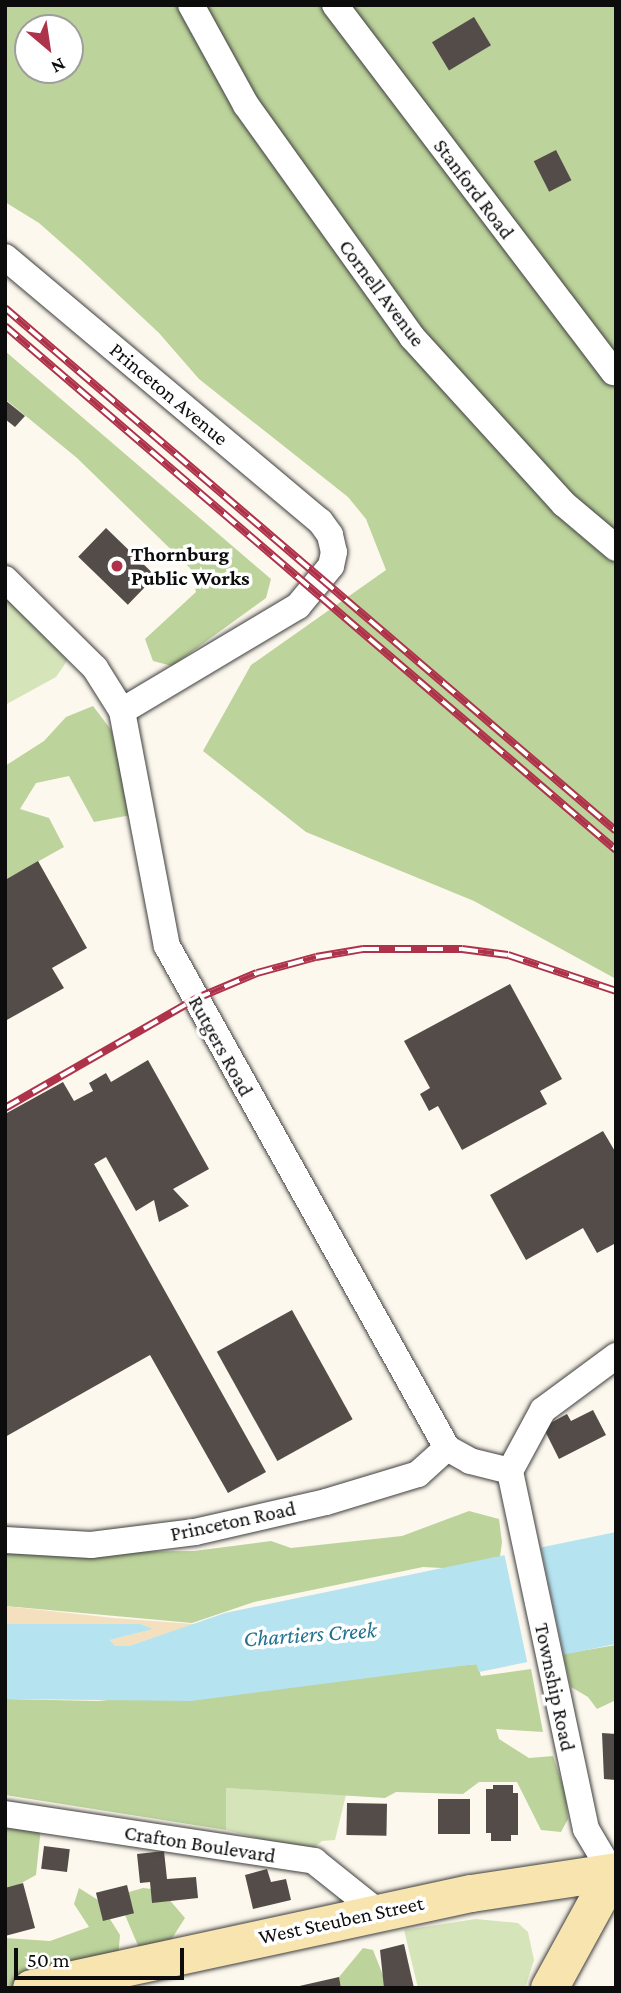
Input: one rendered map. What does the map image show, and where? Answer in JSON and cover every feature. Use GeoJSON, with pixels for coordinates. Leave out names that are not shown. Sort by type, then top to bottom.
{"type":"FeatureCollection","features":[{"type":"Feature","properties":{"kind":"main road","name":"West Steuben Street"},"geometry":{"type":"LineString","coordinates":[[31,1988],[379,1912],[614,1875]]}},
{"type":"Feature","properties":{"kind":"main road"},"geometry":{"type":"LineString","coordinates":[[549,1988],[614,1875]]}},
{"type":"Feature","properties":{"kind":"street","name":"Cornell Avenue"},"geometry":{"type":"LineString","coordinates":[[191,5],[246,105],[412,337],[564,504],[616,548]]}},
{"type":"Feature","properties":{"kind":"street","name":"Stanford Road"},"geometry":{"type":"LineString","coordinates":[[335,5],[614,372]]}},
{"type":"Feature","properties":{"kind":"street","name":"Princeton Avenue"},"geometry":{"type":"LineString","coordinates":[[5,257],[320,521],[330,535],[334,552],[331,566],[298,606],[122,711]]}},
{"type":"Feature","properties":{"kind":"street","name":"Rutgers Road"},"geometry":{"type":"LineString","coordinates":[[5,579],[95,668],[122,711],[167,946],[447,1448]]}},
{"type":"Feature","properties":{"kind":"street"},"geometry":{"type":"LineString","coordinates":[[447,1448],[512,1483],[543,1410],[616,1356]]}},
{"type":"Feature","properties":{"kind":"street","name":"Princeton Road"},"geometry":{"type":"LineString","coordinates":[[5,1540],[91,1545],[195,1532],[326,1502],[418,1474],[447,1448]]}},
{"type":"Feature","properties":{"kind":"street","name":"Township Road"},"geometry":{"type":"LineString","coordinates":[[512,1483],[586,1829],[614,1875]]}},
{"type":"Feature","properties":{"kind":"street","name":"Crafton Boulevard"},"geometry":{"type":"LineString","coordinates":[[5,1814],[314,1861],[379,1912]]}},
{"type":"Feature","properties":{"kind":"green space"},"geometry":{"type":"Polygon","coordinates":[[[5,5],[616,5],[616,979],[474,901],[306,832],[203,751],[251,665],[386,570],[366,519],[348,497],[199,379],[159,333],[39,223],[5,202],[5,5]]]}},
{"type":"Feature","properties":{"kind":"green space"},"geometry":{"type":"Polygon","coordinates":[[[5,351],[271,579],[266,598],[172,666],[153,661],[145,639],[196,592],[190,568],[77,458],[5,399],[5,351]]]}},
{"type":"Feature","properties":{"kind":"green space"},"geometry":{"type":"Polygon","coordinates":[[[5,594],[66,651],[67,661],[56,677],[5,705],[5,594]]]}},
{"type":"Feature","properties":{"kind":"green space"},"geometry":{"type":"Polygon","coordinates":[[[93,706],[112,731],[131,815],[94,822],[69,776],[36,783],[20,809],[49,818],[64,847],[5,880],[5,766],[44,741],[66,717],[93,706]]]}},
{"type":"Feature","properties":{"kind":"green space"},"geometry":{"type":"Polygon","coordinates":[[[469,1511],[499,1519],[502,1542],[498,1571],[423,1567],[254,1602],[192,1623],[5,1606],[5,1553],[194,1551],[271,1541],[291,1548],[402,1536],[469,1511]]]}},
{"type":"Feature","properties":{"kind":"green space"},"geometry":{"type":"Polygon","coordinates":[[[616,1645],[616,1700],[597,1709],[588,1697],[571,1687],[563,1654],[616,1645]]]}},
{"type":"Feature","properties":{"kind":"green space"},"geometry":{"type":"Polygon","coordinates":[[[477,1664],[481,1676],[531,1669],[543,1732],[496,1729],[499,1739],[529,1758],[553,1756],[565,1792],[568,1819],[561,1832],[541,1830],[517,1782],[479,1782],[463,1794],[396,1792],[385,1798],[226,1788],[226,1830],[5,1795],[5,1699],[98,1701],[477,1664]]]}},
{"type":"Feature","properties":{"kind":"green space"},"geometry":{"type":"Polygon","coordinates":[[[226,1788],[346,1795],[335,1840],[322,1841],[310,1851],[226,1830],[226,1788]]]}},
{"type":"Feature","properties":{"kind":"green space"},"geometry":{"type":"Polygon","coordinates":[[[5,1809],[41,1827],[36,1875],[5,1892],[5,1809]]]}},
{"type":"Feature","properties":{"kind":"green space"},"geometry":{"type":"Polygon","coordinates":[[[79,1888],[98,1900],[120,1935],[118,1958],[56,1988],[5,1988],[5,1938],[50,1941],[89,1927],[74,1904],[79,1888]]]}},
{"type":"Feature","properties":{"kind":"green space"},"geometry":{"type":"Polygon","coordinates":[[[143,1888],[161,1890],[185,1918],[169,1943],[139,1948],[125,1915],[129,1892],[143,1888]]]}},
{"type":"Feature","properties":{"kind":"green space"},"geometry":{"type":"Polygon","coordinates":[[[476,1919],[518,1923],[528,1932],[534,1960],[525,1988],[418,1988],[404,1930],[476,1919]]]}},
{"type":"Feature","properties":{"kind":"green space"},"geometry":{"type":"Polygon","coordinates":[[[363,1948],[373,1950],[388,1988],[341,1988],[339,1977],[363,1948]]]}},
{"type":"Feature","properties":{"kind":"sand"},"geometry":{"type":"Polygon","coordinates":[[[5,1606],[194,1624],[129,1646],[115,1646],[110,1640],[152,1629],[141,1624],[5,1624],[5,1606]]]}},
{"type":"Feature","properties":{"kind":"water","name":"Chartiers Creek"},"geometry":{"type":"Polygon","coordinates":[[[616,1532],[616,1644],[479,1672],[476,1664],[191,1701],[5,1699],[5,1624],[141,1624],[153,1629],[110,1640],[115,1646],[129,1646],[225,1613],[616,1532]]]}},
{"type":"Feature","properties":{"kind":"pier"},"geometry":{"type":"Polygon","coordinates":[[[540,1544],[564,1657],[528,1665],[504,1552],[540,1544]]]}},
{"type":"Feature","properties":{"kind":"building"},"geometry":{"type":"Polygon","coordinates":[[[474,17],[491,45],[449,71],[432,42],[474,17]]]}},
{"type":"Feature","properties":{"kind":"building"},"geometry":{"type":"Polygon","coordinates":[[[556,150],[571,180],[549,192],[534,161],[556,150]]]}},
{"type":"Feature","properties":{"kind":"building"},"geometry":{"type":"Polygon","coordinates":[[[5,400],[25,416],[15,427],[5,419],[5,400]]]}},
{"type":"Feature","properties":{"kind":"building","name":"Thornburg Public Works"},"geometry":{"type":"Polygon","coordinates":[[[106,528],[156,576],[128,605],[78,557],[106,528]]]}},
{"type":"Feature","properties":{"kind":"building"},"geometry":{"type":"Polygon","coordinates":[[[38,861],[87,948],[52,968],[64,988],[5,1021],[5,880],[38,861]]]}},
{"type":"Feature","properties":{"kind":"building"},"geometry":{"type":"Polygon","coordinates":[[[510,984],[562,1079],[540,1091],[547,1104],[462,1150],[438,1106],[429,1111],[420,1094],[430,1088],[404,1041],[510,984]]]}},
{"type":"Feature","properties":{"kind":"building"},"geometry":{"type":"Polygon","coordinates":[[[148,1060],[209,1169],[173,1189],[189,1206],[159,1222],[154,1200],[136,1211],[106,1157],[94,1164],[266,1472],[228,1493],[150,1355],[5,1437],[5,1114],[63,1082],[74,1101],[93,1091],[89,1083],[106,1073],[111,1082],[148,1060]]]}},
{"type":"Feature","properties":{"kind":"building"},"geometry":{"type":"Polygon","coordinates":[[[603,1131],[616,1153],[616,1243],[597,1253],[583,1228],[526,1260],[490,1195],[603,1131]]]}},
{"type":"Feature","properties":{"kind":"building"},"geometry":{"type":"Polygon","coordinates":[[[292,1310],[353,1419],[277,1461],[217,1352],[292,1310]]]}},
{"type":"Feature","properties":{"kind":"building"},"geometry":{"type":"Polygon","coordinates":[[[593,1410],[606,1435],[559,1459],[543,1427],[567,1414],[571,1421],[593,1410]]]}},
{"type":"Feature","properties":{"kind":"building"},"geometry":{"type":"Polygon","coordinates":[[[602,1733],[616,1734],[616,1780],[604,1779],[602,1733]]]}},
{"type":"Feature","properties":{"kind":"building"},"geometry":{"type":"Polygon","coordinates":[[[493,1785],[513,1785],[513,1793],[518,1793],[518,1835],[511,1835],[511,1841],[491,1841],[491,1833],[486,1833],[486,1789],[493,1789],[493,1785]]]}},
{"type":"Feature","properties":{"kind":"building"},"geometry":{"type":"Polygon","coordinates":[[[438,1799],[470,1799],[470,1834],[438,1834],[438,1799]]]}},
{"type":"Feature","properties":{"kind":"building"},"geometry":{"type":"Polygon","coordinates":[[[347,1803],[387,1804],[386,1836],[346,1835],[347,1803]]]}},
{"type":"Feature","properties":{"kind":"building"},"geometry":{"type":"Polygon","coordinates":[[[44,1846],[70,1849],[67,1872],[41,1869],[44,1846]]]}},
{"type":"Feature","properties":{"kind":"building"},"geometry":{"type":"Polygon","coordinates":[[[164,1851],[167,1879],[196,1877],[198,1898],[152,1903],[150,1882],[140,1883],[137,1854],[164,1851]]]}},
{"type":"Feature","properties":{"kind":"building"},"geometry":{"type":"Polygon","coordinates":[[[267,1869],[271,1882],[286,1879],[291,1900],[253,1909],[245,1875],[267,1869]]]}},
{"type":"Feature","properties":{"kind":"building"},"geometry":{"type":"Polygon","coordinates":[[[23,1883],[35,1928],[5,1936],[5,1888],[23,1883]]]}},
{"type":"Feature","properties":{"kind":"building"},"geometry":{"type":"Polygon","coordinates":[[[127,1885],[134,1913],[103,1921],[96,1893],[127,1885]]]}},
{"type":"Feature","properties":{"kind":"building"},"geometry":{"type":"Polygon","coordinates":[[[404,1944],[414,1988],[384,1988],[380,1950],[404,1944]]]}},
{"type":"Feature","properties":{"kind":"building"},"geometry":{"type":"Polygon","coordinates":[[[339,1977],[341,1988],[295,1988],[295,1987],[339,1977]]]}},
{"type":"Feature","properties":{"kind":"railway"},"geometry":{"type":"LineString","coordinates":[[5,308],[616,831]]}},
{"type":"Feature","properties":{"kind":"railway"},"geometry":{"type":"LineString","coordinates":[[5,326],[616,850]]}},
{"type":"Feature","properties":{"kind":"railway"},"geometry":{"type":"LineString","coordinates":[[5,1108],[195,999],[257,973],[316,957],[363,949],[462,949],[508,955],[616,991]]}},
{"type":"Feature","properties":{"kind":"place","name":"Thornburg Public Works"},"geometry":{"type":"Point","coordinates":[117,566]}}]}
